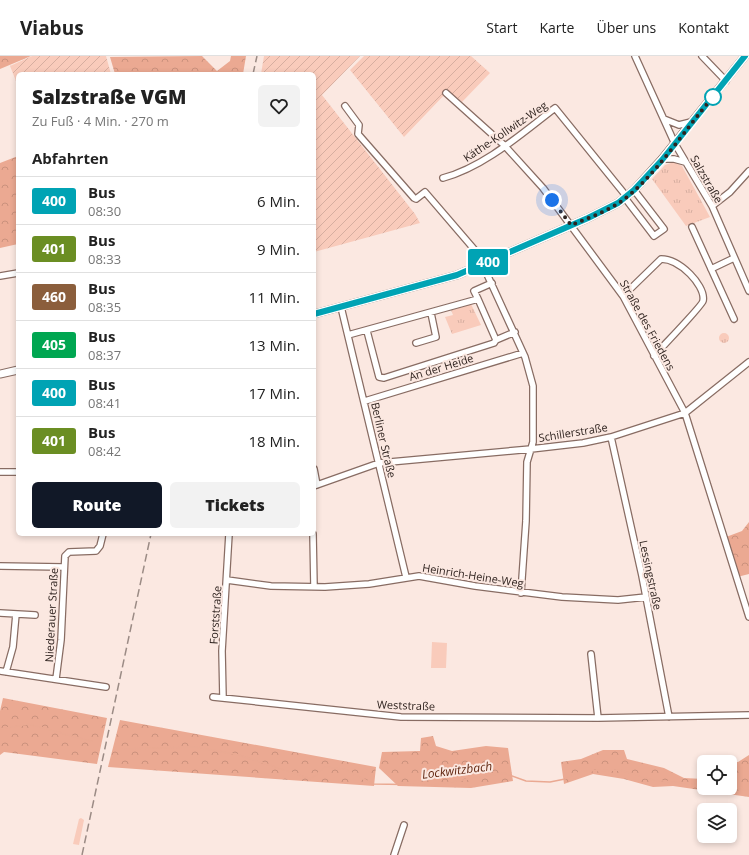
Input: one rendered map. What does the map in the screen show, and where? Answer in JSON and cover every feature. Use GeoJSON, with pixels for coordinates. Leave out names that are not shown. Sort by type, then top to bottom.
{"type":"FeatureCollection","features":[{"type":"Feature","properties":{"kind":"street","name":"Salzstraße"},"geometry":{"type":"LineString","coordinates":[[635,56],[675,144],[712,206],[734,258],[747,281],[749,291]]}},
{"type":"Feature","properties":{"kind":"street"},"geometry":{"type":"LineString","coordinates":[[702,56],[726,82]]}},
{"type":"Feature","properties":{"kind":"street"},"geometry":{"type":"LineString","coordinates":[[316,314],[457,275],[588,218],[626,197],[662,160],[726,82],[745,56]]}},
{"type":"Feature","properties":{"kind":"street","name":"Straße des Friedens"},"geometry":{"type":"LineString","coordinates":[[446,93],[504,145],[543,188],[623,296],[685,412],[749,616]]}},
{"type":"Feature","properties":{"kind":"street"},"geometry":{"type":"LineString","coordinates":[[345,106],[359,125],[358,134],[414,198],[416,200],[425,192],[486,263],[486,272],[524,353],[530,373],[534,397],[533,442],[527,462],[526,521],[521,593]]}},
{"type":"Feature","properties":{"kind":"street","name":"Käthe-Kollwitz-Weg"},"geometry":{"type":"LineString","coordinates":[[442,178],[468,168],[504,145],[556,108],[626,197]]}},
{"type":"Feature","properties":{"kind":"street"},"geometry":{"type":"LineString","coordinates":[[663,118],[679,125],[694,121]]}},
{"type":"Feature","properties":{"kind":"street"},"geometry":{"type":"LineString","coordinates":[[662,160],[674,159],[686,162]]}},
{"type":"Feature","properties":{"kind":"street"},"geometry":{"type":"LineString","coordinates":[[712,206],[730,192],[749,171]]}},
{"type":"Feature","properties":{"kind":"street"},"geometry":{"type":"LineString","coordinates":[[626,197],[654,236],[664,229],[634,190]]}},
{"type":"Feature","properties":{"kind":"street"},"geometry":{"type":"LineString","coordinates":[[692,227],[734,319]]}},
{"type":"Feature","properties":{"kind":"street"},"geometry":{"type":"LineString","coordinates":[[711,269],[734,258]]}},
{"type":"Feature","properties":{"kind":"street"},"geometry":{"type":"LineString","coordinates":[[623,296],[661,259],[669,260],[685,269],[694,278],[701,290],[704,297],[701,306],[671,335],[654,356]]}},
{"type":"Feature","properties":{"kind":"street"},"geometry":{"type":"LineString","coordinates":[[0,276],[16,273]]}},
{"type":"Feature","properties":{"kind":"street"},"geometry":{"type":"LineString","coordinates":[[492,283],[474,291],[496,340]]}},
{"type":"Feature","properties":{"kind":"street"},"geometry":{"type":"LineString","coordinates":[[348,335],[367,331],[478,299]]}},
{"type":"Feature","properties":{"kind":"street","name":"Berliner Straße"},"geometry":{"type":"LineString","coordinates":[[342,307],[406,577]]}},
{"type":"Feature","properties":{"kind":"street"},"geometry":{"type":"LineString","coordinates":[[416,343],[436,337],[431,313]]}},
{"type":"Feature","properties":{"kind":"street"},"geometry":{"type":"LineString","coordinates":[[367,331],[379,377],[384,378],[494,343],[496,340],[515,332]]}},
{"type":"Feature","properties":{"kind":"street","name":"An der Heide"},"geometry":{"type":"LineString","coordinates":[[365,401],[524,353]]}},
{"type":"Feature","properties":{"kind":"street","name":"Schillerstraße"},"geometry":{"type":"LineString","coordinates":[[379,463],[531,449],[583,443],[611,437],[685,412],[749,362]]}},
{"type":"Feature","properties":{"kind":"street"},"geometry":{"type":"LineString","coordinates":[[0,374],[16,370]]}},
{"type":"Feature","properties":{"kind":"street","name":"Lessingstraße"},"geometry":{"type":"LineString","coordinates":[[611,437],[646,597],[669,717]]}},
{"type":"Feature","properties":{"kind":"street"},"geometry":{"type":"LineString","coordinates":[[316,486],[379,463]]}},
{"type":"Feature","properties":{"kind":"street"},"geometry":{"type":"LineString","coordinates":[[0,472],[16,472]]}},
{"type":"Feature","properties":{"kind":"street","name":"Niederauer Straße"},"geometry":{"type":"LineString","coordinates":[[56,679],[61,640],[63,567],[65,556],[69,552],[96,551],[100,546],[102,536]]}},
{"type":"Feature","properties":{"kind":"street","name":"Forststraße"},"geometry":{"type":"LineString","coordinates":[[223,698],[222,651],[229,536]]}},
{"type":"Feature","properties":{"kind":"street"},"geometry":{"type":"LineString","coordinates":[[313,536],[314,587]]}},
{"type":"Feature","properties":{"kind":"street"},"geometry":{"type":"LineString","coordinates":[[0,566],[63,567]]}},
{"type":"Feature","properties":{"kind":"street","name":"Heinrich-Heine-Weg"},"geometry":{"type":"LineString","coordinates":[[227,580],[271,586],[314,587],[369,584],[419,576],[521,593],[605,600],[646,597]]}},
{"type":"Feature","properties":{"kind":"street"},"geometry":{"type":"LineString","coordinates":[[0,613],[35,615]]}},
{"type":"Feature","properties":{"kind":"street"},"geometry":{"type":"LineString","coordinates":[[16,614],[13,646],[3,671],[106,687]]}},
{"type":"Feature","properties":{"kind":"street"},"geometry":{"type":"LineString","coordinates":[[591,654],[598,718]]}},
{"type":"Feature","properties":{"kind":"street","name":"Weststraße"},"geometry":{"type":"LineString","coordinates":[[213,697],[401,717],[598,718],[749,715]]}},
{"type":"Feature","properties":{"kind":"street"},"geometry":{"type":"LineString","coordinates":[[394,855],[404,825]]}},
{"type":"Feature","properties":{"kind":"green space"},"geometry":{"type":"Polygon","coordinates":[[[0,56],[31,56],[0,69],[0,56]]]}},
{"type":"Feature","properties":{"kind":"green space"},"geometry":{"type":"Polygon","coordinates":[[[32,56],[106,56],[110,72],[16,72],[16,81],[10,66],[32,56]]]}},
{"type":"Feature","properties":{"kind":"green space"},"geometry":{"type":"Polygon","coordinates":[[[202,56],[217,71],[230,61],[231,56],[246,56],[243,72],[114,72],[110,57],[202,56]]]}},
{"type":"Feature","properties":{"kind":"green space"},"geometry":{"type":"Polygon","coordinates":[[[264,56],[360,56],[322,95],[415,214],[420,223],[316,251],[316,72],[261,72],[264,56]]]}},
{"type":"Feature","properties":{"kind":"green space"},"geometry":{"type":"Polygon","coordinates":[[[364,56],[471,56],[490,73],[462,102],[448,91],[404,137],[350,70],[364,56]]]}},
{"type":"Feature","properties":{"kind":"green space"},"geometry":{"type":"Polygon","coordinates":[[[16,157],[16,244],[0,248],[0,163],[16,157]]]}},
{"type":"Feature","properties":{"kind":"green space"},"geometry":{"type":"Polygon","coordinates":[[[674,162],[682,166],[710,217],[686,226],[652,179],[665,165],[674,162]]]}},
{"type":"Feature","properties":{"kind":"green space"},"geometry":{"type":"Polygon","coordinates":[[[471,304],[481,325],[452,334],[445,317],[453,315],[451,310],[471,304]]]}},
{"type":"Feature","properties":{"kind":"green space"},"geometry":{"type":"Polygon","coordinates":[[[722,333],[726,333],[728,334],[728,342],[722,343],[719,340],[719,336],[722,333]]]}},
{"type":"Feature","properties":{"kind":"green space"},"geometry":{"type":"Polygon","coordinates":[[[749,522],[749,574],[737,577],[726,537],[742,531],[749,522]]]}},
{"type":"Feature","properties":{"kind":"green space"},"geometry":{"type":"Polygon","coordinates":[[[432,642],[447,643],[446,668],[431,668],[432,642]]]}},
{"type":"Feature","properties":{"kind":"green space"},"geometry":{"type":"Polygon","coordinates":[[[3,698],[107,718],[97,764],[4,752],[0,755],[0,711],[3,698]]]}},
{"type":"Feature","properties":{"kind":"green space"},"geometry":{"type":"Polygon","coordinates":[[[120,720],[376,767],[374,786],[108,767],[120,720]]]}},
{"type":"Feature","properties":{"kind":"green space"},"geometry":{"type":"Polygon","coordinates":[[[433,736],[436,746],[452,751],[486,746],[508,748],[513,781],[471,788],[398,786],[379,768],[382,752],[420,751],[421,738],[433,736]]]}},
{"type":"Feature","properties":{"kind":"green space"},"geometry":{"type":"Polygon","coordinates":[[[603,750],[624,750],[627,759],[664,768],[684,778],[697,779],[697,789],[673,786],[653,787],[624,779],[593,774],[564,784],[561,762],[581,759],[603,750]]]}},
{"type":"Feature","properties":{"kind":"green space"},"geometry":{"type":"Polygon","coordinates":[[[749,755],[749,797],[735,795],[737,795],[737,762],[749,755]]]}},
{"type":"Feature","properties":{"kind":"green space"},"geometry":{"type":"Polygon","coordinates":[[[81,818],[84,820],[79,845],[73,844],[79,819],[81,818]]]}},
{"type":"Feature","properties":{"kind":"waterway","name":"Lockwitzbach"},"geometry":{"type":"LineString","coordinates":[[0,729],[29,724],[93,742]]}},
{"type":"Feature","properties":{"kind":"waterway","name":"Lockwitzbach"},"geometry":{"type":"LineString","coordinates":[[123,749],[196,747],[239,755],[311,779],[325,767],[344,769],[373,784],[434,785],[504,773],[526,781],[550,782],[565,779],[582,771],[620,770],[653,780],[697,784]]}},
{"type":"Feature","properties":{"kind":"waterway","name":"Lockwitzbach"},"geometry":{"type":"LineString","coordinates":[[737,789],[749,790]]}},
{"type":"Feature","properties":{"kind":"railway"},"geometry":{"type":"LineString","coordinates":[[253,72],[257,56]]}},
{"type":"Feature","properties":{"kind":"railway"},"geometry":{"type":"LineString","coordinates":[[82,855],[151,536]]}},
{"type":"Feature","properties":{"kind":"bus line","name":"400"},"geometry":{"type":"LineString","coordinates":[[316,313],[457,275],[588,218],[618,203],[634,190],[662,160],[726,82],[745,56]]}},
{"type":"Feature","properties":{"kind":"route"},"geometry":{"type":"LineString","coordinates":[[552,200],[571,225],[618,203],[634,190],[662,160],[713,97]]}}]}
